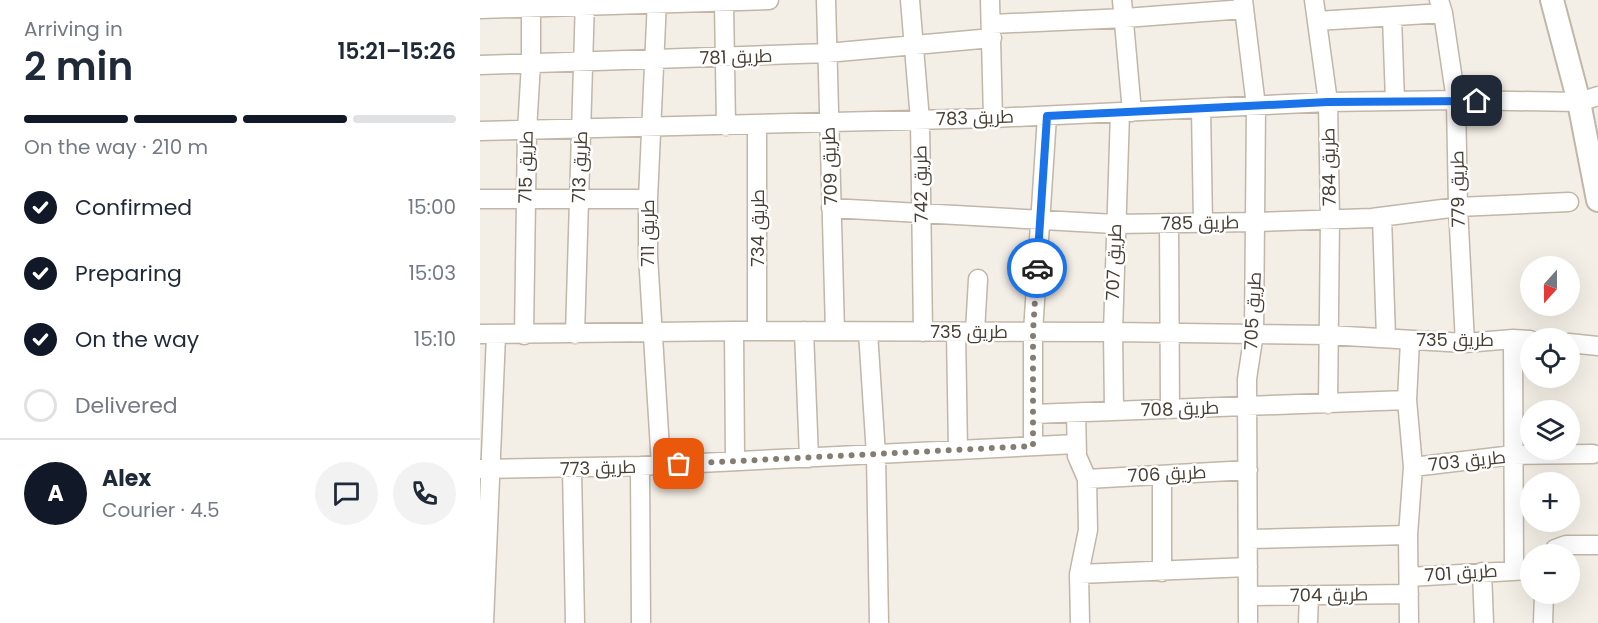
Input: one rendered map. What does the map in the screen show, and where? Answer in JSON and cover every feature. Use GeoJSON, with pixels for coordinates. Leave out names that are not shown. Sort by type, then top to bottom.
{"type":"FeatureCollection","features":[{"type":"Feature","properties":{"kind":"street"},"geometry":{"type":"LineString","coordinates":[[480,9],[531,4],[769,0]]}},
{"type":"Feature","properties":{"kind":"street","name":"طريق 709"},"geometry":{"type":"LineString","coordinates":[[825,0],[835,331]]}},
{"type":"Feature","properties":{"kind":"street","name":"طريق 742"},"geometry":{"type":"LineString","coordinates":[[910,0],[920,120],[923,332]]}},
{"type":"Feature","properties":{"kind":"street"},"geometry":{"type":"LineString","coordinates":[[990,0],[993,118]]}},
{"type":"Feature","properties":{"kind":"street","name":"طريق 784"},"geometry":{"type":"LineString","coordinates":[[1314,0],[1328,102],[1329,335]]}},
{"type":"Feature","properties":{"kind":"street"},"geometry":{"type":"LineString","coordinates":[[1552,0],[1588,99],[1598,200]]}},
{"type":"Feature","properties":{"kind":"street","name":"طريق 711"},"geometry":{"type":"LineString","coordinates":[[657,2],[648,198],[648,256],[661,465]]}},
{"type":"Feature","properties":{"kind":"street"},"geometry":{"type":"LineString","coordinates":[[724,2],[726,126]]}},
{"type":"Feature","properties":{"kind":"street","name":"طريق 713"},"geometry":{"type":"LineString","coordinates":[[575,334],[585,3]]}},
{"type":"Feature","properties":{"kind":"street","name":"طريق 715"},"geometry":{"type":"LineString","coordinates":[[524,335],[525,198],[531,63],[531,4]]}},
{"type":"Feature","properties":{"kind":"street","name":"طريق 781"},"geometry":{"type":"LineString","coordinates":[[480,65],[827,53],[913,45],[1123,9],[1244,5]]}},
{"type":"Feature","properties":{"kind":"street","name":"طريق 705"},"geometry":{"type":"LineString","coordinates":[[1244,5],[1256,106],[1254,333],[1247,379],[1248,623]]}},
{"type":"Feature","properties":{"kind":"street"},"geometry":{"type":"LineString","coordinates":[[1317,21],[1392,17],[1441,6]]}},
{"type":"Feature","properties":{"kind":"street","name":"طريق 779"},"geometry":{"type":"LineString","coordinates":[[1441,6],[1456,100],[1458,207],[1465,343]]}},
{"type":"Feature","properties":{"kind":"street","name":"طريق 707"},"geometry":{"type":"LineString","coordinates":[[1114,411],[1113,332],[1116,224],[1126,112],[1123,9]]}},
{"type":"Feature","properties":{"kind":"street"},"geometry":{"type":"LineString","coordinates":[[1392,17],[1395,101]]}},
{"type":"Feature","properties":{"kind":"street","name":"طريق 783"},"geometry":{"type":"LineString","coordinates":[[480,131],[993,118],[1328,102],[1588,99]]}},
{"type":"Feature","properties":{"kind":"street"},"geometry":{"type":"LineString","coordinates":[[1201,109],[1203,223]]}},
{"type":"Feature","properties":{"kind":"street"},"geometry":{"type":"LineString","coordinates":[[1033,446],[1033,332],[1047,116]]}},
{"type":"Feature","properties":{"kind":"street","name":"طريق 734"},"geometry":{"type":"LineString","coordinates":[[757,125],[757,331]]}},
{"type":"Feature","properties":{"kind":"street"},"geometry":{"type":"LineString","coordinates":[[480,200],[648,198]]}},
{"type":"Feature","properties":{"kind":"street","name":"طريق 785"},"geometry":{"type":"LineString","coordinates":[[831,208],[1116,224],[1382,217],[1458,207],[1569,202]]}},
{"type":"Feature","properties":{"kind":"street"},"geometry":{"type":"LineString","coordinates":[[1382,217],[1386,338]]}},
{"type":"Feature","properties":{"kind":"street"},"geometry":{"type":"LineString","coordinates":[[1169,223],[1170,409]]}},
{"type":"Feature","properties":{"kind":"street"},"geometry":{"type":"LineString","coordinates":[[975,332],[978,279]]}},
{"type":"Feature","properties":{"kind":"street"},"geometry":{"type":"LineString","coordinates":[[734,331],[735,461]]}},
{"type":"Feature","properties":{"kind":"street","name":"طريق 735"},"geometry":{"type":"LineString","coordinates":[[488,334],[734,331],[1113,332],[1329,335],[1465,343],[1520,339]]}},
{"type":"Feature","properties":{"kind":"street"},"geometry":{"type":"LineString","coordinates":[[804,331],[809,458]]}},
{"type":"Feature","properties":{"kind":"street"},"geometry":{"type":"LineString","coordinates":[[868,332],[876,455],[879,623]]}},
{"type":"Feature","properties":{"kind":"street"},"geometry":{"type":"LineString","coordinates":[[956,332],[958,450]]}},
{"type":"Feature","properties":{"kind":"street"},"geometry":{"type":"LineString","coordinates":[[484,623],[488,334]]}},
{"type":"Feature","properties":{"kind":"street"},"geometry":{"type":"LineString","coordinates":[[1328,404],[1329,335]]}},
{"type":"Feature","properties":{"kind":"street"},"geometry":{"type":"LineString","coordinates":[[1409,623],[1408,535],[1413,467],[1407,400],[1410,340]]}},
{"type":"Feature","properties":{"kind":"street"},"geometry":{"type":"LineString","coordinates":[[1580,344],[1598,346]]}},
{"type":"Feature","properties":{"kind":"street","name":"طريق 701"},"geometry":{"type":"LineString","coordinates":[[1520,365],[1513,455],[1520,544]]}},
{"type":"Feature","properties":{"kind":"street","name":"طريق 708"},"geometry":{"type":"LineString","coordinates":[[1033,414],[1407,400]]}},
{"type":"Feature","properties":{"kind":"street"},"geometry":{"type":"LineString","coordinates":[[1076,413],[1077,456],[1087,479],[1088,530],[1078,574],[1080,623]]}},
{"type":"Feature","properties":{"kind":"street","name":"طريق 773"},"geometry":{"type":"LineString","coordinates":[[485,469],[572,469],[1076,444]]}},
{"type":"Feature","properties":{"kind":"street","name":"طريق 703"},"geometry":{"type":"LineString","coordinates":[[1413,467],[1513,455],[1593,454]]}},
{"type":"Feature","properties":{"kind":"street"},"geometry":{"type":"LineString","coordinates":[[640,466],[641,623]]}},
{"type":"Feature","properties":{"kind":"street"},"geometry":{"type":"LineString","coordinates":[[572,469],[575,623]]}},
{"type":"Feature","properties":{"kind":"street","name":"طريق 706"},"geometry":{"type":"LineString","coordinates":[[1087,479],[1248,470]]}},
{"type":"Feature","properties":{"kind":"street"},"geometry":{"type":"LineString","coordinates":[[1162,475],[1162,572]]}},
{"type":"Feature","properties":{"kind":"street"},"geometry":{"type":"LineString","coordinates":[[1248,539],[1408,535]]}},
{"type":"Feature","properties":{"kind":"street"},"geometry":{"type":"LineString","coordinates":[[1580,545],[1598,545]]}},
{"type":"Feature","properties":{"kind":"street"},"geometry":{"type":"LineString","coordinates":[[1078,574],[1248,567]]}},
{"type":"Feature","properties":{"kind":"street","name":"طريق 701"},"geometry":{"type":"LineString","coordinates":[[1409,585],[1482,572],[1520,570]]}},
{"type":"Feature","properties":{"kind":"street"},"geometry":{"type":"LineString","coordinates":[[1482,572],[1484,623]]}},
{"type":"Feature","properties":{"kind":"street","name":"طريق 704"},"geometry":{"type":"LineString","coordinates":[[1248,596],[1309,595],[1409,585]]}},
{"type":"Feature","properties":{"kind":"street"},"geometry":{"type":"LineString","coordinates":[[1308,623],[1309,595]]}},
{"type":"Feature","properties":{"kind":"street"},"geometry":{"type":"LineString","coordinates":[[1543,623],[1544,604]]}},
{"type":"Feature","properties":{"kind":"way so far"},"geometry":{"type":"LineString","coordinates":[[679,464],[1033,446],[1033,332],[1037,268]]}},
{"type":"Feature","properties":{"kind":"route"},"geometry":{"type":"LineString","coordinates":[[1037,268],[1047,116],[1328,102],[1477,101]]}}]}
